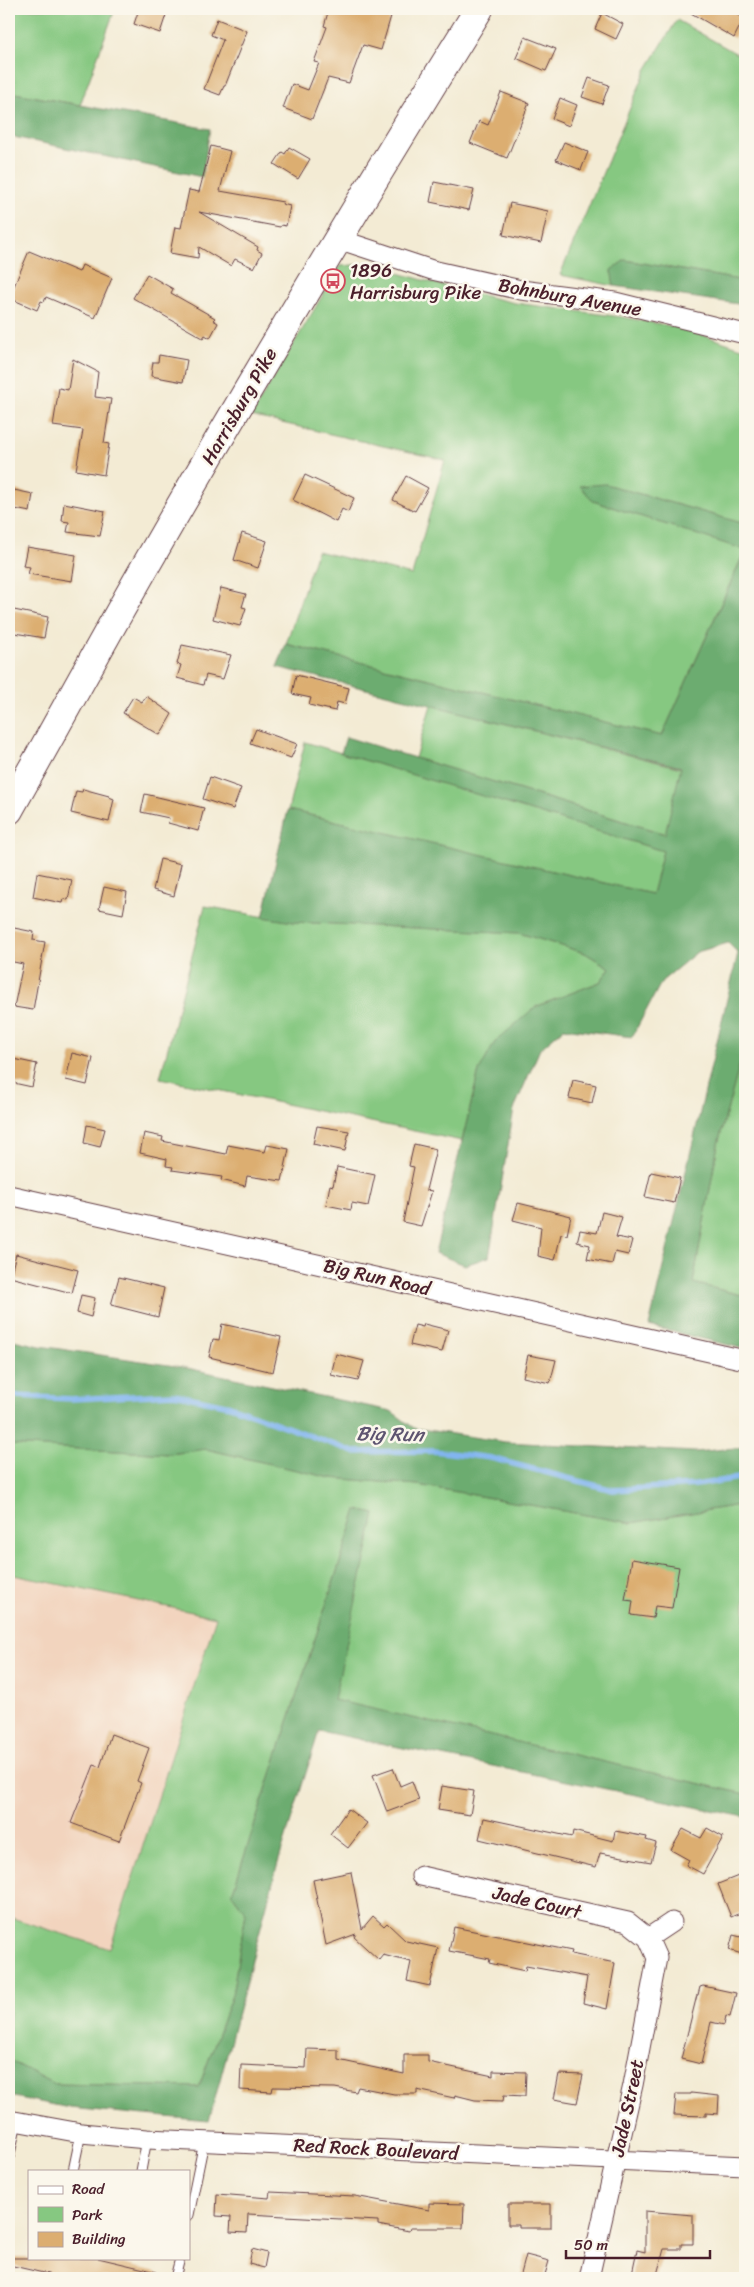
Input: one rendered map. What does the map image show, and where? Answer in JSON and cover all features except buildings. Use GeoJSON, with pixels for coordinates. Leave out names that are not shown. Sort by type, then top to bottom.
{"type":"FeatureCollection","features":[{"type":"Feature","properties":{"kind":"main road","name":"Harrisburg Pike"},"geometry":{"type":"LineString","coordinates":[[9,810],[151,555],[338,239],[479,9]]}},
{"type":"Feature","properties":{"kind":"street","name":"Bohnburg Avenue"},"geometry":{"type":"LineString","coordinates":[[338,239],[432,270],[521,290],[615,302],[745,334]]}},
{"type":"Feature","properties":{"kind":"street","name":"Big Run Road"},"geometry":{"type":"LineString","coordinates":[[9,1195],[745,1360]]}},
{"type":"Feature","properties":{"kind":"street","name":"Jade Court"},"geometry":{"type":"LineString","coordinates":[[421,1876],[628,1922],[648,1938]]}},
{"type":"Feature","properties":{"kind":"street"},"geometry":{"type":"LineString","coordinates":[[648,1938],[672,1922]]}},
{"type":"Feature","properties":{"kind":"street","name":"Jade Street"},"geometry":{"type":"LineString","coordinates":[[589,2278],[616,2160],[657,1958],[648,1938]]}},
{"type":"Feature","properties":{"kind":"street","name":"Red Rock Boulevard"},"geometry":{"type":"LineString","coordinates":[[13,2121],[81,2133],[147,2139],[745,2166]]}},
{"type":"Feature","properties":{"kind":"lane"},"geometry":{"type":"LineString","coordinates":[[9,2158],[13,2121]]}},
{"type":"Feature","properties":{"kind":"lane"},"geometry":{"type":"LineString","coordinates":[[73,2170],[81,2133]]}},
{"type":"Feature","properties":{"kind":"lane"},"geometry":{"type":"LineString","coordinates":[[141,2170],[147,2139]]}},
{"type":"Feature","properties":{"kind":"lane"},"geometry":{"type":"LineString","coordinates":[[190,2210],[204,2142]]}},
{"type":"Feature","properties":{"kind":"lane"},"geometry":{"type":"LineString","coordinates":[[175,2278],[180,2260]]}},
{"type":"Feature","properties":{"kind":"shaded area"},"geometry":{"type":"Polygon","coordinates":[[[9,1574],[216,1617],[110,1949],[9,1917],[9,1574]]]}},
{"type":"Feature","properties":{"kind":"green space"},"geometry":{"type":"Polygon","coordinates":[[[9,9],[115,9],[80,105],[9,92],[9,9]]]}},
{"type":"Feature","properties":{"kind":"green space"},"geometry":{"type":"Polygon","coordinates":[[[677,20],[737,54],[745,37],[745,281],[625,260],[612,270],[614,286],[560,275],[646,70],[677,20]]]}},
{"type":"Feature","properties":{"kind":"green space"},"geometry":{"type":"Polygon","coordinates":[[[9,92],[210,129],[202,177],[9,136],[9,92]]]}},
{"type":"Feature","properties":{"kind":"green space"},"geometry":{"type":"Polygon","coordinates":[[[625,260],[745,281],[745,305],[614,286],[611,270],[625,260]]]}},
{"type":"Feature","properties":{"kind":"green space"},"geometry":{"type":"Polygon","coordinates":[[[366,264],[455,289],[515,303],[622,317],[681,328],[745,349],[745,524],[605,484],[593,501],[745,550],[662,736],[286,644],[317,551],[412,575],[445,460],[251,416],[340,266],[366,264]]]}},
{"type":"Feature","properties":{"kind":"green space"},"geometry":{"type":"Polygon","coordinates":[[[605,484],[745,524],[745,550],[593,501],[580,486],[605,484]]]}},
{"type":"Feature","properties":{"kind":"green space"},"geometry":{"type":"Polygon","coordinates":[[[745,551],[745,1045],[718,1144],[693,1283],[745,1296],[745,1349],[649,1326],[738,953],[728,943],[697,952],[662,981],[632,1037],[564,1028],[540,1049],[514,1109],[489,1257],[465,1265],[435,1253],[479,1071],[495,1042],[535,1007],[600,982],[610,968],[585,953],[519,933],[293,922],[263,917],[288,810],[652,894],[663,851],[341,753],[346,737],[665,834],[681,767],[277,667],[286,644],[662,736],[745,551]]]}},
{"type":"Feature","properties":{"kind":"green space"},"geometry":{"type":"Polygon","coordinates":[[[431,705],[681,768],[666,834],[415,758],[431,705]]]}},
{"type":"Feature","properties":{"kind":"green space"},"geometry":{"type":"Polygon","coordinates":[[[305,742],[663,851],[652,894],[288,810],[305,742]]]}},
{"type":"Feature","properties":{"kind":"green space"},"geometry":{"type":"Polygon","coordinates":[[[205,906],[293,922],[519,933],[585,953],[610,968],[600,982],[535,1007],[479,1071],[462,1141],[160,1078],[205,906]]]}},
{"type":"Feature","properties":{"kind":"green space"},"geometry":{"type":"Polygon","coordinates":[[[745,1045],[745,1296],[693,1283],[718,1144],[745,1045]]]}},
{"type":"Feature","properties":{"kind":"green space"},"geometry":{"type":"Polygon","coordinates":[[[9,1339],[40,1346],[182,1367],[391,1411],[414,1428],[505,1442],[695,1452],[745,1447],[745,1504],[631,1523],[418,1485],[331,1478],[206,1449],[170,1454],[9,1445],[9,1339]]]}},
{"type":"Feature","properties":{"kind":"green space"},"geometry":{"type":"Polygon","coordinates":[[[9,1445],[170,1454],[206,1449],[331,1478],[418,1485],[631,1523],[745,1504],[745,1794],[333,1700],[375,1514],[357,1510],[232,1894],[246,1913],[232,1995],[199,2087],[55,2084],[9,2060],[9,1917],[110,1949],[216,1617],[9,1574],[9,1445]]]}},
{"type":"Feature","properties":{"kind":"green space"},"geometry":{"type":"Polygon","coordinates":[[[357,1510],[375,1514],[334,1700],[745,1794],[745,1817],[319,1731],[278,1863],[209,2121],[70,2108],[9,2096],[9,2060],[55,2084],[199,2087],[232,1995],[246,1913],[232,1894],[357,1510]]]}},
{"type":"Feature","properties":{"kind":"waterway","name":"Big Run"},"geometry":{"type":"LineString","coordinates":[[9,1394],[71,1399],[174,1394],[230,1406],[354,1452],[434,1451],[491,1458],[613,1490],[696,1485],[745,1477]]}},
{"type":"Feature","properties":{"kind":"place","name":"1896 Harrisburg Pike"},"geometry":{"type":"Point","coordinates":[333,281]}}]}
